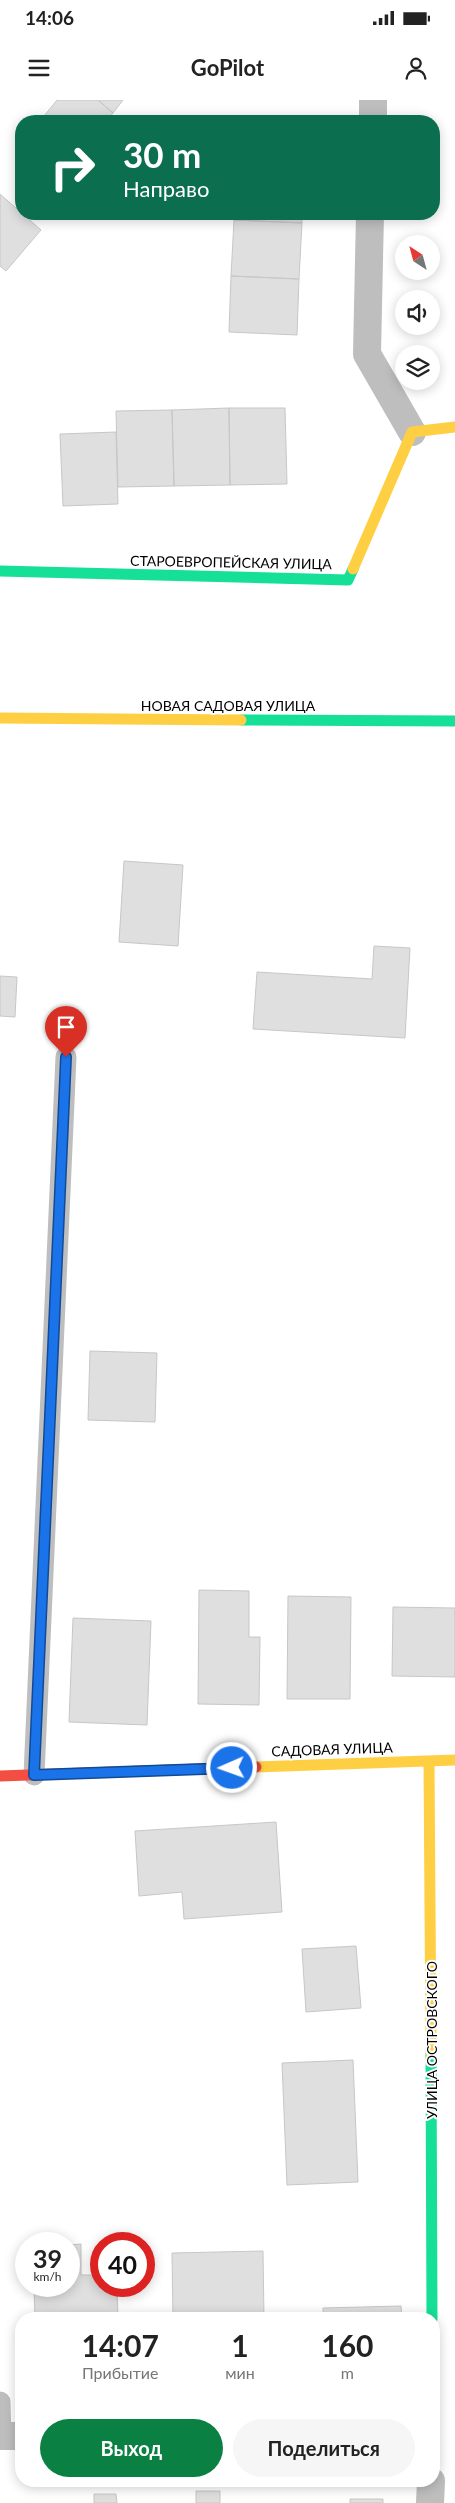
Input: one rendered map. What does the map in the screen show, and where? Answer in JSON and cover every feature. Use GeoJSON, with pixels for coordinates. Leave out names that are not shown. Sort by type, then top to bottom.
{"type":"FeatureCollection","features":[{"type":"Feature","properties":{"kind":"street"},"geometry":{"type":"LineString","coordinates":[[373,100],[373,115]]}},
{"type":"Feature","properties":{"kind":"street"},"geometry":{"type":"LineString","coordinates":[[370,220],[367,354],[412,432],[455,428]]}},
{"type":"Feature","properties":{"kind":"street","name":"СТАРОЕВРОПЕЙСКАЯ УЛИЦА"},"geometry":{"type":"LineString","coordinates":[[0,571],[348,580],[412,432]]}},
{"type":"Feature","properties":{"kind":"street","name":"НОВАЯ САДОВАЯ УЛИЦА"},"geometry":{"type":"LineString","coordinates":[[0,718],[455,721]]}},
{"type":"Feature","properties":{"kind":"street","name":"САДОВАЯ УЛИЦА"},"geometry":{"type":"LineString","coordinates":[[0,1776],[455,1760]]}},
{"type":"Feature","properties":{"kind":"street","name":"УЛИЦА ОСТРОВСКОГО"},"geometry":{"type":"LineString","coordinates":[[429,1761],[432,2312]]}},
{"type":"Feature","properties":{"kind":"street"},"geometry":{"type":"LineString","coordinates":[[430,2503],[431,2487]]}},
{"type":"Feature","properties":{"kind":"lane"},"geometry":{"type":"LineString","coordinates":[[34,1775],[66,1057]]}},
{"type":"Feature","properties":{"kind":"lane"},"geometry":{"type":"LineString","coordinates":[[0,2402],[7,2436]]}},
{"type":"Feature","properties":{"kind":"building"},"geometry":{"type":"Polygon","coordinates":[[[57,100],[98,100],[113,113],[111,115],[45,115],[57,100]]]}},
{"type":"Feature","properties":{"kind":"building"},"geometry":{"type":"Polygon","coordinates":[[[98,100],[123,100],[113,113],[98,100]]]}},
{"type":"Feature","properties":{"kind":"building"},"geometry":{"type":"Polygon","coordinates":[[[0,194],[15,207],[15,220],[30,220],[41,230],[6,271],[0,266],[0,194]]]}},
{"type":"Feature","properties":{"kind":"building"},"geometry":{"type":"Polygon","coordinates":[[[234,220],[302,220],[302,223],[234,220]]]}},
{"type":"Feature","properties":{"kind":"building"},"geometry":{"type":"Polygon","coordinates":[[[234,220],[302,223],[299,279],[231,276],[234,220]]]}},
{"type":"Feature","properties":{"kind":"building"},"geometry":{"type":"Polygon","coordinates":[[[231,276],[299,279],[297,335],[229,332],[231,276]]]}},
{"type":"Feature","properties":{"kind":"building"},"geometry":{"type":"Polygon","coordinates":[[[229,408],[285,408],[287,484],[230,485],[229,408]]]}},
{"type":"Feature","properties":{"kind":"building"},"geometry":{"type":"Polygon","coordinates":[[[229,408],[230,485],[174,486],[172,410],[229,408]]]}},
{"type":"Feature","properties":{"kind":"building"},"geometry":{"type":"Polygon","coordinates":[[[172,410],[174,486],[118,487],[116,411],[172,410]]]}},
{"type":"Feature","properties":{"kind":"building"},"geometry":{"type":"Polygon","coordinates":[[[116,432],[118,504],[63,506],[60,434],[116,432]]]}},
{"type":"Feature","properties":{"kind":"building"},"geometry":{"type":"Polygon","coordinates":[[[124,861],[183,865],[178,946],[119,942],[124,861]]]}},
{"type":"Feature","properties":{"kind":"building"},"geometry":{"type":"Polygon","coordinates":[[[374,946],[410,948],[405,1038],[253,1029],[257,972],[372,979],[374,946]]]}},
{"type":"Feature","properties":{"kind":"building"},"geometry":{"type":"Polygon","coordinates":[[[0,976],[17,977],[15,1017],[0,1016],[0,976]]]}},
{"type":"Feature","properties":{"kind":"building"},"geometry":{"type":"Polygon","coordinates":[[[90,1351],[157,1353],[155,1422],[88,1420],[90,1351]]]}},
{"type":"Feature","properties":{"kind":"building"},"geometry":{"type":"Polygon","coordinates":[[[199,1590],[249,1591],[249,1637],[260,1637],[259,1705],[198,1704],[199,1590]]]}},
{"type":"Feature","properties":{"kind":"building"},"geometry":{"type":"Polygon","coordinates":[[[288,1596],[351,1597],[350,1699],[287,1699],[288,1596]]]}},
{"type":"Feature","properties":{"kind":"building"},"geometry":{"type":"Polygon","coordinates":[[[393,1607],[455,1608],[455,1677],[392,1676],[393,1607]]]}},
{"type":"Feature","properties":{"kind":"building"},"geometry":{"type":"Polygon","coordinates":[[[73,1618],[151,1621],[147,1725],[69,1722],[73,1618]]]}},
{"type":"Feature","properties":{"kind":"building"},"geometry":{"type":"Polygon","coordinates":[[[276,1822],[282,1912],[184,1919],[182,1892],[139,1896],[135,1831],[276,1822]]]}},
{"type":"Feature","properties":{"kind":"building"},"geometry":{"type":"Polygon","coordinates":[[[356,1946],[361,2008],[306,2012],[302,1949],[356,1946]]]}},
{"type":"Feature","properties":{"kind":"building"},"geometry":{"type":"Polygon","coordinates":[[[353,2060],[358,2182],[287,2185],[282,2063],[353,2060]]]}},
{"type":"Feature","properties":{"kind":"building"},"geometry":{"type":"Polygon","coordinates":[[[80,2244],[81,2275],[90,2275],[90,2297],[117,2297],[118,2312],[35,2312],[34,2297],[80,2297],[80,2244]]]}},
{"type":"Feature","properties":{"kind":"building"},"geometry":{"type":"Polygon","coordinates":[[[263,2251],[264,2312],[173,2312],[172,2253],[263,2251]]]}},
{"type":"Feature","properties":{"kind":"building"},"geometry":{"type":"Polygon","coordinates":[[[401,2306],[401,2312],[323,2312],[323,2308],[401,2306]]]}},
{"type":"Feature","properties":{"kind":"building"},"geometry":{"type":"Polygon","coordinates":[[[196,2491],[220,2491],[220,2503],[196,2503],[196,2491]]]}},
{"type":"Feature","properties":{"kind":"building"},"geometry":{"type":"Polygon","coordinates":[[[94,2494],[116,2494],[117,2503],[94,2503],[94,2494]]]}},
{"type":"Feature","properties":{"kind":"building"},"geometry":{"type":"Polygon","coordinates":[[[350,2499],[383,2499],[383,2503],[350,2503],[350,2499]]]}},
{"type":"Feature","properties":{"kind":"traffic: fast"},"geometry":{"type":"LineString","coordinates":[[0,571],[348,580],[353,569]]}},
{"type":"Feature","properties":{"kind":"traffic: fast"},"geometry":{"type":"LineString","coordinates":[[241,720],[455,721]]}},
{"type":"Feature","properties":{"kind":"traffic: fast"},"geometry":{"type":"LineString","coordinates":[[431,2053],[432,2312]]}},
{"type":"Feature","properties":{"kind":"traffic: slow"},"geometry":{"type":"LineString","coordinates":[[353,569],[412,432],[455,427]]}},
{"type":"Feature","properties":{"kind":"traffic: slow"},"geometry":{"type":"LineString","coordinates":[[0,718],[241,720]]}},
{"type":"Feature","properties":{"kind":"traffic: slow"},"geometry":{"type":"LineString","coordinates":[[256,1767],[455,1760]]}},
{"type":"Feature","properties":{"kind":"traffic: slow"},"geometry":{"type":"LineString","coordinates":[[429,1761],[431,2053]]}},
{"type":"Feature","properties":{"kind":"traffic: jam"},"geometry":{"type":"LineString","coordinates":[[0,1776],[256,1767]]}},
{"type":"Feature","properties":{"kind":"route"},"geometry":{"type":"LineString","coordinates":[[66,1057],[34,1775],[232,1768]]}}]}
